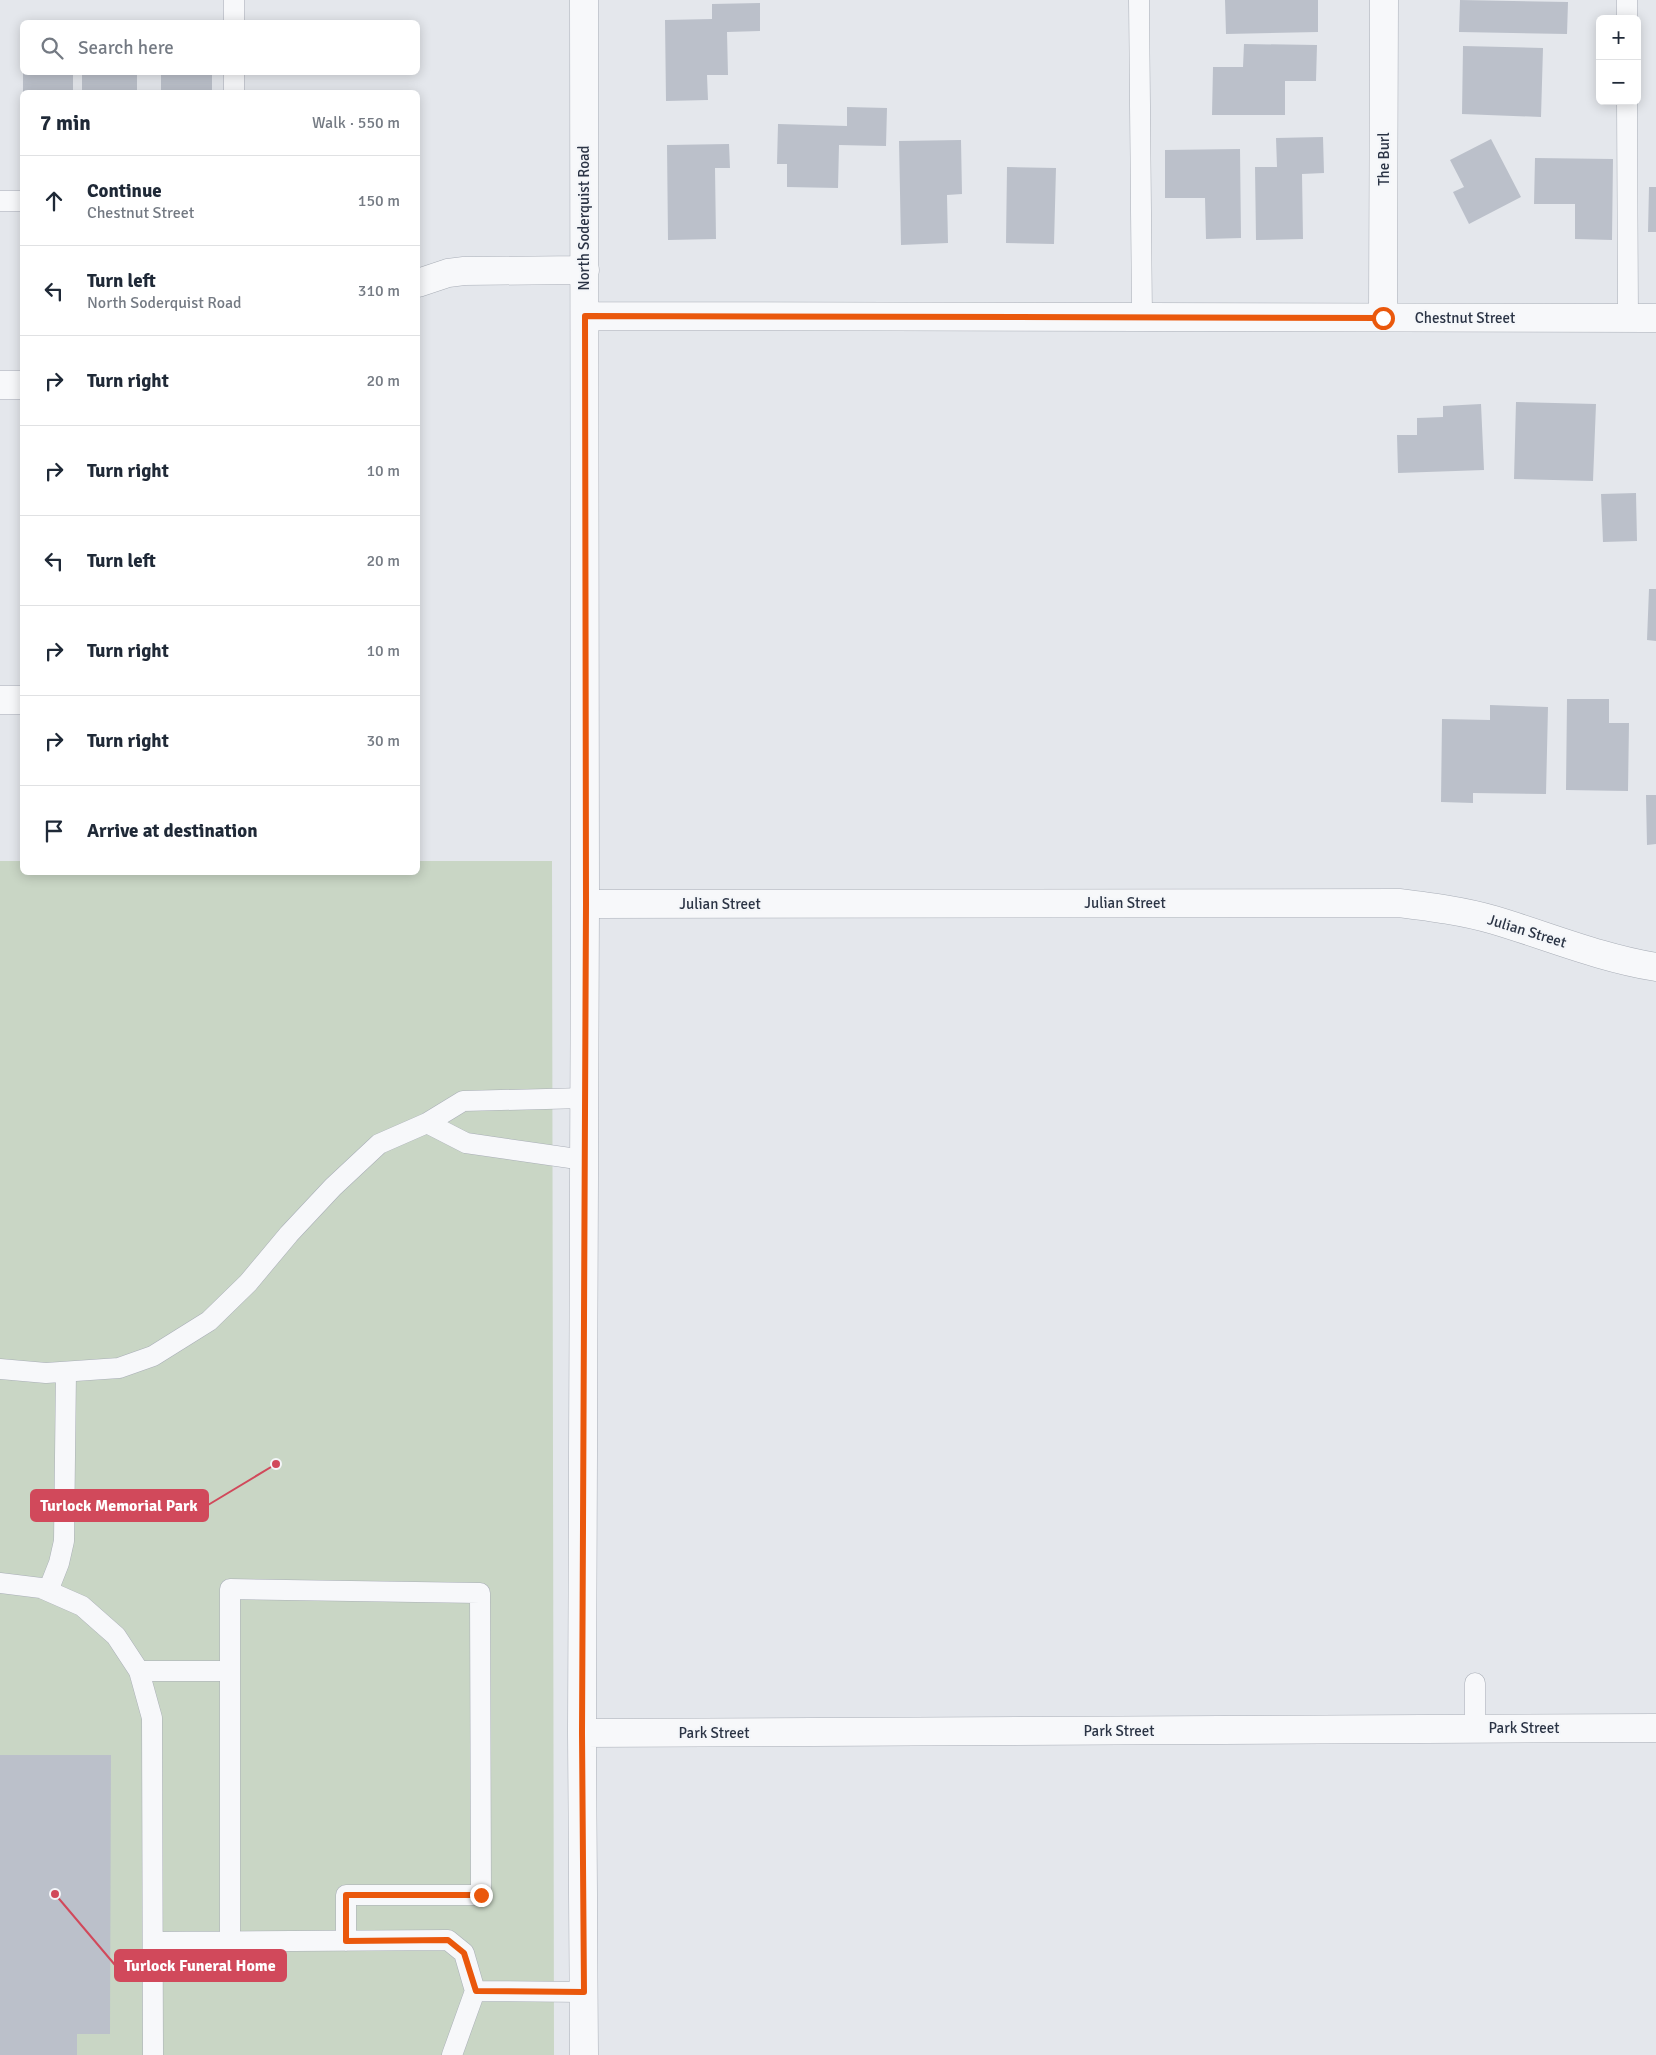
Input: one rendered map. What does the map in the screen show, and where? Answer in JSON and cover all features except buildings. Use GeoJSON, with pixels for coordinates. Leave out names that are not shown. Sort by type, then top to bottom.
{"type":"FeatureCollection","features":[{"type":"Feature","properties":{"kind":"street","name":"North Soderquist Road"},"geometry":{"type":"LineString","coordinates":[[584,0],[586,904],[582,1733],[584,2055]]}},
{"type":"Feature","properties":{"kind":"street","name":"The Burl"},"geometry":{"type":"LineString","coordinates":[[1383,318],[1384,0]]}},
{"type":"Feature","properties":{"kind":"street"},"geometry":{"type":"LineString","coordinates":[[420,283],[448,273],[464,271],[584,270]]}},
{"type":"Feature","properties":{"kind":"street","name":"Chestnut Street"},"geometry":{"type":"LineString","coordinates":[[585,316],[1656,318]]}},
{"type":"Feature","properties":{"kind":"street"},"geometry":{"type":"LineString","coordinates":[[0,385],[20,385]]}},
{"type":"Feature","properties":{"kind":"street"},"geometry":{"type":"LineString","coordinates":[[0,700],[20,700]]}},
{"type":"Feature","properties":{"kind":"street","name":"Julian Street"},"geometry":{"type":"LineString","coordinates":[[586,904],[1400,903],[1493,919],[1600,954],[1632,963],[1656,967]]}},
{"type":"Feature","properties":{"kind":"street","name":"Park Street"},"geometry":{"type":"LineString","coordinates":[[582,1733],[1656,1728]]}},
{"type":"Feature","properties":{"kind":"lane"},"geometry":{"type":"LineString","coordinates":[[234,0],[234,20]]}},
{"type":"Feature","properties":{"kind":"lane"},"geometry":{"type":"LineString","coordinates":[[1139,0],[1142,318]]}},
{"type":"Feature","properties":{"kind":"lane"},"geometry":{"type":"LineString","coordinates":[[1627,0],[1627,15]]}},
{"type":"Feature","properties":{"kind":"lane"},"geometry":{"type":"LineString","coordinates":[[234,75],[234,90]]}},
{"type":"Feature","properties":{"kind":"lane"},"geometry":{"type":"LineString","coordinates":[[1627,105],[1628,318]]}},
{"type":"Feature","properties":{"kind":"lane"},"geometry":{"type":"LineString","coordinates":[[0,201],[20,201]]}},
{"type":"Feature","properties":{"kind":"lane"},"geometry":{"type":"LineString","coordinates":[[0,1368],[46,1373],[119,1368],[152,1356],[209,1321],[248,1284],[289,1234],[332,1187],[379,1144],[427,1123],[463,1101],[584,1098]]}},
{"type":"Feature","properties":{"kind":"lane"},"geometry":{"type":"LineString","coordinates":[[427,1123],[466,1143],[584,1160]]}},
{"type":"Feature","properties":{"kind":"lane"},"geometry":{"type":"LineString","coordinates":[[48,1591],[59,1563],[64,1540],[66,1372]]}},
{"type":"Feature","properties":{"kind":"lane"},"geometry":{"type":"LineString","coordinates":[[0,1583],[41,1588],[82,1606],[116,1636],[139,1672],[152,1718],[154,2055]]}},
{"type":"Feature","properties":{"kind":"lane"},"geometry":{"type":"LineString","coordinates":[[230,1942],[230,1589],[480,1592],[481,1895],[346,1895],[346,1941]]}},
{"type":"Feature","properties":{"kind":"lane"},"geometry":{"type":"LineString","coordinates":[[139,1672],[230,1672]]}},
{"type":"Feature","properties":{"kind":"lane"},"geometry":{"type":"LineString","coordinates":[[1475,1683],[1475,1729]]}},
{"type":"Feature","properties":{"kind":"lane"},"geometry":{"type":"LineString","coordinates":[[152,1942],[448,1940],[464,1953],[476,1991],[452,2055]]}},
{"type":"Feature","properties":{"kind":"lane"},"geometry":{"type":"LineString","coordinates":[[476,1991],[584,1992]]}},
{"type":"Feature","properties":{"kind":"green space"},"geometry":{"type":"Polygon","coordinates":[[[0,861],[20,861],[20,875],[420,875],[420,861],[552,861],[554,2055],[0,2055],[0,861]]]}},
{"type":"Feature","properties":{"kind":"place","name":"Turlock Memorial Park"},"geometry":{"type":"Point","coordinates":[276,1464]}},
{"type":"Feature","properties":{"kind":"place","name":"Turlock Funeral Home"},"geometry":{"type":"Point","coordinates":[55,1894]}},
{"type":"Feature","properties":{"kind":"route"},"geometry":{"type":"LineString","coordinates":[[481,1895],[346,1895],[346,1941],[448,1940],[464,1953],[476,1991],[584,1992],[582,1733],[586,904],[585,316],[1383,318]]}}]}
